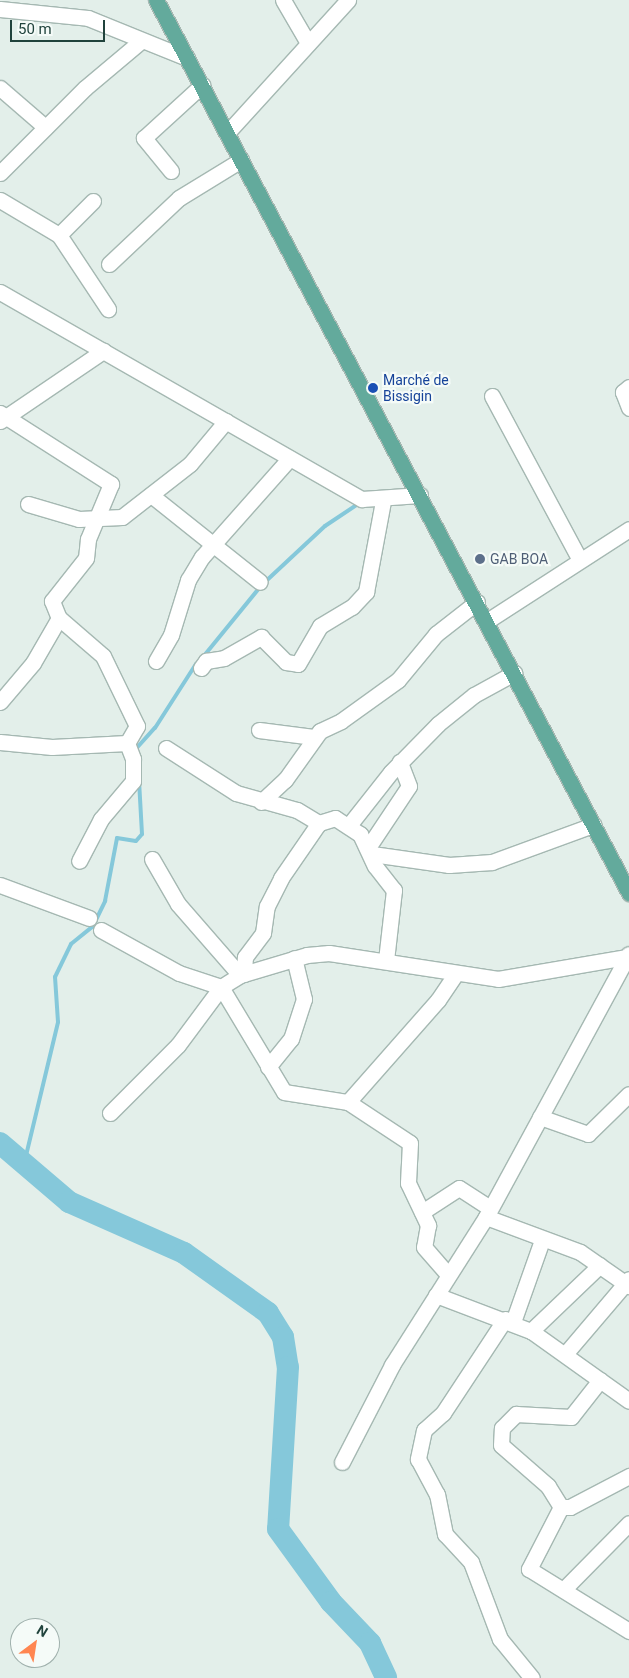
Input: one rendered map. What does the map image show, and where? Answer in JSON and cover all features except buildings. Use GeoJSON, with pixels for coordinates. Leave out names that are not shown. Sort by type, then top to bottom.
{"type":"FeatureCollection","features":[{"type":"Feature","properties":{"kind":"main road"},"geometry":{"type":"LineString","coordinates":[[156,0],[487,621],[629,893]]}},
{"type":"Feature","properties":{"kind":"street"},"geometry":{"type":"LineString","coordinates":[[283,0],[308,43]]}},
{"type":"Feature","properties":{"kind":"street"},"geometry":{"type":"LineString","coordinates":[[227,133],[348,0]]}},
{"type":"Feature","properties":{"kind":"street"},"geometry":{"type":"LineString","coordinates":[[0,9],[88,18],[187,58]]}},
{"type":"Feature","properties":{"kind":"street"},"geometry":{"type":"LineString","coordinates":[[0,173],[26,152],[46,127],[141,41]]}},
{"type":"Feature","properties":{"kind":"street"},"geometry":{"type":"LineString","coordinates":[[171,171],[144,138],[202,85]]}},
{"type":"Feature","properties":{"kind":"street"},"geometry":{"type":"LineString","coordinates":[[0,88],[46,127]]}},
{"type":"Feature","properties":{"kind":"street"},"geometry":{"type":"LineString","coordinates":[[109,264],[167,209],[241,160]]}},
{"type":"Feature","properties":{"kind":"street"},"geometry":{"type":"LineString","coordinates":[[0,200],[59,235],[108,309]]}},
{"type":"Feature","properties":{"kind":"street"},"geometry":{"type":"LineString","coordinates":[[59,235],[93,201]]}},
{"type":"Feature","properties":{"kind":"street"},"geometry":{"type":"LineString","coordinates":[[0,292],[362,499],[383,501],[420,496]]}},
{"type":"Feature","properties":{"kind":"street"},"geometry":{"type":"LineString","coordinates":[[79,861],[101,820],[133,781],[133,760],[127,743],[137,726],[126,698],[94,645],[59,618],[52,601],[86,558],[95,521],[109,482],[1,417],[103,351]]}},
{"type":"Feature","properties":{"kind":"street"},"geometry":{"type":"LineString","coordinates":[[629,387],[623,392],[629,408]]}},
{"type":"Feature","properties":{"kind":"street"},"geometry":{"type":"LineString","coordinates":[[492,396],[580,560]]}},
{"type":"Feature","properties":{"kind":"street"},"geometry":{"type":"LineString","coordinates":[[28,504],[58,516],[95,521],[122,517],[190,464],[226,421]]}},
{"type":"Feature","properties":{"kind":"street"},"geometry":{"type":"LineString","coordinates":[[156,661],[177,622],[188,580],[211,545],[290,458]]}},
{"type":"Feature","properties":{"kind":"street"},"geometry":{"type":"LineString","coordinates":[[151,495],[211,545],[260,582]]}},
{"type":"Feature","properties":{"kind":"street"},"geometry":{"type":"LineString","coordinates":[[202,668],[262,637],[286,662],[298,664],[320,626],[352,607],[366,592],[383,501]]}},
{"type":"Feature","properties":{"kind":"street"},"geometry":{"type":"LineString","coordinates":[[487,621],[629,530]]}},
{"type":"Feature","properties":{"kind":"street"},"geometry":{"type":"LineString","coordinates":[[261,802],[285,780],[314,737],[398,680],[436,634],[476,602]]}},
{"type":"Feature","properties":{"kind":"street"},"geometry":{"type":"LineString","coordinates":[[0,702],[33,663],[59,618]]}},
{"type":"Feature","properties":{"kind":"street"},"geometry":{"type":"LineString","coordinates":[[350,824],[400,762],[474,696],[514,673]]}},
{"type":"Feature","properties":{"kind":"street"},"geometry":{"type":"LineString","coordinates":[[259,730],[314,737]]}},
{"type":"Feature","properties":{"kind":"street"},"geometry":{"type":"LineString","coordinates":[[0,742],[52,747],[127,743]]}},
{"type":"Feature","properties":{"kind":"street"},"geometry":{"type":"LineString","coordinates":[[166,748],[221,784],[261,802],[297,810],[319,823]]}},
{"type":"Feature","properties":{"kind":"street"},"geometry":{"type":"LineString","coordinates":[[370,850],[409,786],[400,762]]}},
{"type":"Feature","properties":{"kind":"street"},"geometry":{"type":"LineString","coordinates":[[242,974],[246,953],[264,929],[266,906],[319,823],[334,818],[350,824],[370,850],[394,895],[386,960]]}},
{"type":"Feature","properties":{"kind":"street"},"geometry":{"type":"LineString","coordinates":[[370,850],[449,865],[492,862],[593,825]]}},
{"type":"Feature","properties":{"kind":"street"},"geometry":{"type":"LineString","coordinates":[[152,859],[178,904],[242,974]]}},
{"type":"Feature","properties":{"kind":"street"},"geometry":{"type":"LineString","coordinates":[[0,885],[89,918]]}},
{"type":"Feature","properties":{"kind":"street"},"geometry":{"type":"LineString","coordinates":[[101,930],[179,973],[221,987],[284,1092],[348,1102],[410,1143],[408,1183],[428,1224],[424,1247],[448,1276]]}},
{"type":"Feature","properties":{"kind":"street"},"geometry":{"type":"LineString","coordinates":[[110,1113],[178,1044],[221,987],[242,974],[294,958],[329,953],[386,960],[498,979],[528,977],[628,956]]}},
{"type":"Feature","properties":{"kind":"street"},"geometry":{"type":"LineString","coordinates":[[342,1462],[436,1295],[488,1212],[628,956]]}},
{"type":"Feature","properties":{"kind":"street"},"geometry":{"type":"LineString","coordinates":[[268,1067],[291,1039],[304,999],[294,958]]}},
{"type":"Feature","properties":{"kind":"street"},"geometry":{"type":"LineString","coordinates":[[348,1102],[438,1000],[456,973]]}},
{"type":"Feature","properties":{"kind":"street"},"geometry":{"type":"LineString","coordinates":[[540,1116],[588,1134],[629,1094]]}},
{"type":"Feature","properties":{"kind":"street"},"geometry":{"type":"LineString","coordinates":[[422,1212],[459,1188],[488,1212],[542,1240],[580,1252],[628,1283],[566,1353]]}},
{"type":"Feature","properties":{"kind":"street"},"geometry":{"type":"LineString","coordinates":[[532,1678],[500,1639],[472,1562],[446,1534],[437,1494],[418,1459],[424,1430],[443,1413],[509,1321],[542,1240]]}},
{"type":"Feature","properties":{"kind":"street"},"geometry":{"type":"LineString","coordinates":[[531,1331],[600,1265]]}},
{"type":"Feature","properties":{"kind":"street"},"geometry":{"type":"LineString","coordinates":[[436,1295],[509,1321],[531,1331],[566,1353],[629,1401]]}},
{"type":"Feature","properties":{"kind":"street"},"geometry":{"type":"LineString","coordinates":[[561,1507],[548,1486],[501,1445],[502,1428],[516,1414],[571,1417],[600,1380]]}},
{"type":"Feature","properties":{"kind":"street"},"geometry":{"type":"LineString","coordinates":[[561,1507],[570,1507],[626,1481]]}},
{"type":"Feature","properties":{"kind":"street"},"geometry":{"type":"LineString","coordinates":[[561,1507],[529,1569],[565,1588],[629,1631]]}},
{"type":"Feature","properties":{"kind":"street"},"geometry":{"type":"LineString","coordinates":[[565,1588],[629,1523]]}},
{"type":"Feature","properties":{"kind":"waterway"},"geometry":{"type":"LineString","coordinates":[[265,582],[325,526],[361,502]]}},
{"type":"Feature","properties":{"kind":"waterway"},"geometry":{"type":"LineString","coordinates":[[203,657],[260,587]]}},
{"type":"Feature","properties":{"kind":"waterway"},"geometry":{"type":"LineString","coordinates":[[134,751],[155,728],[196,664]]}},
{"type":"Feature","properties":{"kind":"waterway"},"geometry":{"type":"LineString","coordinates":[[24,1164],[58,1022],[55,977],[71,944],[93,926],[105,901],[117,838],[136,841],[142,834],[139,781]]}},
{"type":"Feature","properties":{"kind":"waterway"},"geometry":{"type":"LineString","coordinates":[[0,1143],[69,1202],[184,1253],[268,1313],[283,1337],[288,1367],[278,1529],[331,1602],[370,1643],[386,1678]]}},
{"type":"Feature","properties":{"kind":"place","name":"Marché de Bissigin"},"geometry":{"type":"Point","coordinates":[373,388]}},
{"type":"Feature","properties":{"kind":"place","name":"GAB BOA"},"geometry":{"type":"Point","coordinates":[480,559]}}]}
